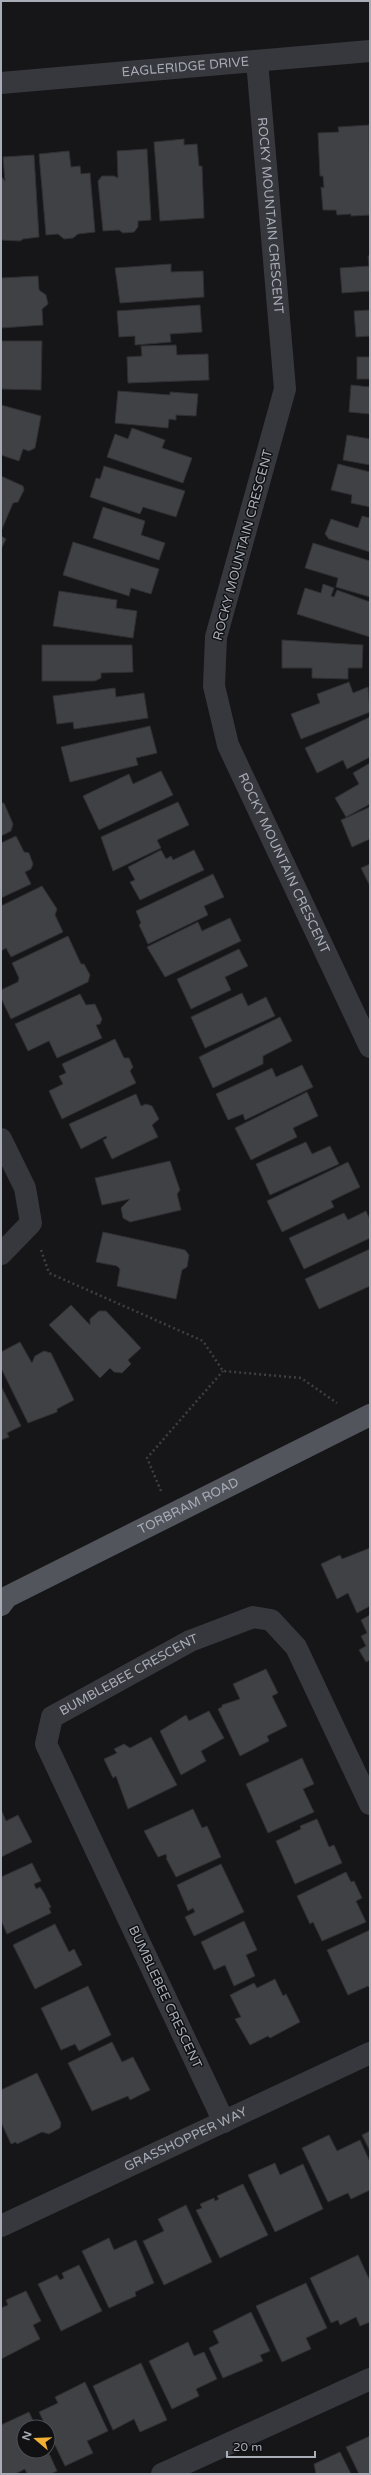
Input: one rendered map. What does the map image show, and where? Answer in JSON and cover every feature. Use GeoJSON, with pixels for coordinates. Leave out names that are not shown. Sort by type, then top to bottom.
{"type":"FeatureCollection","features":[{"type":"Feature","properties":{"kind":"main road","name":"TORBRAM ROAD"},"geometry":{"type":"LineString","coordinates":[[3,1599],[365,1417]]}},
{"type":"Feature","properties":{"kind":"street","name":"EAGLERIDGE DRIVE"},"geometry":{"type":"LineString","coordinates":[[1,83],[370,51]]}},
{"type":"Feature","properties":{"kind":"street","name":"ROCKY MOUNTAIN CRESCENT"},"geometry":{"type":"LineString","coordinates":[[258,61],[285,389],[216,637],[214,686],[228,745],[370,1047]]}},
{"type":"Feature","properties":{"kind":"street"},"geometry":{"type":"LineString","coordinates":[[1,1139],[26,1188],[31,1223],[1,1254]]}},
{"type":"Feature","properties":{"kind":"street","name":"BUMBLEBEE CRESCENT"},"geometry":{"type":"LineString","coordinates":[[224,2122],[46,1744],[52,1717],[190,1641],[253,1617],[271,1620],[296,1646],[370,1804]]}},
{"type":"Feature","properties":{"kind":"street","name":"GRASSHOPPER WAY"},"geometry":{"type":"LineString","coordinates":[[1,2226],[370,2053]]}},
{"type":"Feature","properties":{"kind":"street"},"geometry":{"type":"LineString","coordinates":[[162,2474],[370,2379]]}},
{"type":"Feature","properties":{"kind":"path"},"geometry":{"type":"LineString","coordinates":[[31,1223],[49,1273],[203,1341],[223,1372]]}},
{"type":"Feature","properties":{"kind":"path"},"geometry":{"type":"LineString","coordinates":[[223,1372],[301,1378],[365,1417]]}},
{"type":"Feature","properties":{"kind":"path"},"geometry":{"type":"LineString","coordinates":[[171,1514],[147,1458],[223,1372]]}},
{"type":"Feature","properties":{"kind":"building"},"geometry":{"type":"Polygon","coordinates":[[[369,125],[370,215],[337,215],[336,210],[323,210],[321,187],[324,188],[323,176],[320,176],[318,133],[339,132],[338,127],[369,125]]]}},
{"type":"Feature","properties":{"kind":"building"},"geometry":{"type":"Polygon","coordinates":[[[184,139],[184,145],[197,144],[199,166],[202,166],[204,218],[160,221],[154,142],[184,139]]]}},
{"type":"Feature","properties":{"kind":"building"},"geometry":{"type":"Polygon","coordinates":[[[147,149],[151,220],[138,221],[138,227],[134,232],[123,233],[119,230],[103,231],[98,181],[102,176],[114,176],[118,178],[117,151],[147,149]]]}},
{"type":"Feature","properties":{"kind":"building"},"geometry":{"type":"Polygon","coordinates":[[[69,151],[71,167],[80,166],[81,174],[90,173],[95,232],[78,234],[73,238],[64,239],[58,234],[46,235],[39,154],[69,151]]]}},
{"type":"Feature","properties":{"kind":"building"},"geometry":{"type":"Polygon","coordinates":[[[34,155],[39,237],[23,239],[20,241],[1,240],[1,176],[5,181],[3,157],[34,155]]]}},
{"type":"Feature","properties":{"kind":"building"},"geometry":{"type":"Polygon","coordinates":[[[368,256],[370,256],[370,291],[342,293],[340,268],[369,266],[368,256]]]}},
{"type":"Feature","properties":{"kind":"building"},"geometry":{"type":"Polygon","coordinates":[[[171,264],[171,272],[203,271],[204,297],[120,303],[115,268],[171,264]]]}},
{"type":"Feature","properties":{"kind":"building"},"geometry":{"type":"Polygon","coordinates":[[[38,276],[39,290],[46,295],[48,304],[42,309],[43,325],[1,328],[1,278],[38,276]]]}},
{"type":"Feature","properties":{"kind":"building"},"geometry":{"type":"Polygon","coordinates":[[[200,305],[202,332],[170,334],[171,342],[135,345],[135,336],[119,337],[117,311],[200,305]]]}},
{"type":"Feature","properties":{"kind":"building"},"geometry":{"type":"Polygon","coordinates":[[[370,310],[370,336],[356,337],[354,311],[370,310]]]}},
{"type":"Feature","properties":{"kind":"building"},"geometry":{"type":"Polygon","coordinates":[[[1,341],[42,341],[41,390],[1,389],[1,341]]]}},
{"type":"Feature","properties":{"kind":"building"},"geometry":{"type":"Polygon","coordinates":[[[176,345],[177,355],[208,354],[209,380],[128,383],[127,357],[142,356],[141,346],[176,345]]]}},
{"type":"Feature","properties":{"kind":"building"},"geometry":{"type":"Polygon","coordinates":[[[357,357],[370,357],[370,379],[357,379],[357,357]]]}},
{"type":"Feature","properties":{"kind":"building"},"geometry":{"type":"Polygon","coordinates":[[[351,385],[370,387],[370,414],[349,412],[351,385]]]}},
{"type":"Feature","properties":{"kind":"building"},"geometry":{"type":"Polygon","coordinates":[[[118,391],[170,395],[170,392],[198,394],[196,416],[176,415],[176,420],[169,419],[168,428],[115,423],[118,391]]]}},
{"type":"Feature","properties":{"kind":"building"},"geometry":{"type":"Polygon","coordinates":[[[1,405],[41,416],[35,448],[29,451],[23,449],[19,461],[1,455],[1,405]]]}},
{"type":"Feature","properties":{"kind":"building"},"geometry":{"type":"Polygon","coordinates":[[[132,428],[165,440],[162,448],[192,458],[183,483],[107,457],[115,434],[128,439],[132,428]]]}},
{"type":"Feature","properties":{"kind":"building"},"geometry":{"type":"Polygon","coordinates":[[[347,435],[370,439],[370,465],[343,460],[347,435]]]}},
{"type":"Feature","properties":{"kind":"building"},"geometry":{"type":"Polygon","coordinates":[[[338,464],[370,472],[370,507],[351,503],[352,495],[331,490],[338,464]]]}},
{"type":"Feature","properties":{"kind":"building"},"geometry":{"type":"Polygon","coordinates":[[[104,466],[185,491],[176,517],[143,507],[140,514],[90,497],[96,478],[100,479],[104,466]]]}},
{"type":"Feature","properties":{"kind":"building"},"geometry":{"type":"Polygon","coordinates":[[[1,476],[23,486],[24,490],[18,502],[13,503],[2,529],[1,476]]]}},
{"type":"Feature","properties":{"kind":"building"},"geometry":{"type":"Polygon","coordinates":[[[103,507],[145,521],[141,535],[165,543],[159,560],[93,538],[103,507]]]}},
{"type":"Feature","properties":{"kind":"building"},"geometry":{"type":"Polygon","coordinates":[[[362,516],[370,518],[370,552],[329,539],[325,534],[331,519],[358,528],[362,516]]]}},
{"type":"Feature","properties":{"kind":"building"},"geometry":{"type":"Polygon","coordinates":[[[1,536],[6,539],[1,549],[1,536]]]}},
{"type":"Feature","properties":{"kind":"building"},"geometry":{"type":"Polygon","coordinates":[[[73,542],[159,569],[151,594],[131,588],[129,596],[63,575],[73,542]]]}},
{"type":"Feature","properties":{"kind":"building"},"geometry":{"type":"Polygon","coordinates":[[[313,543],[370,561],[370,597],[336,587],[338,578],[305,568],[313,543]]]}},
{"type":"Feature","properties":{"kind":"building"},"geometry":{"type":"Polygon","coordinates":[[[323,584],[334,588],[331,596],[334,597],[337,590],[370,602],[370,637],[297,614],[305,588],[321,593],[323,584]]]}},
{"type":"Feature","properties":{"kind":"building"},"geometry":{"type":"Polygon","coordinates":[[[59,591],[117,600],[116,608],[137,611],[133,638],[53,626],[59,591]]]}},
{"type":"Feature","properties":{"kind":"building"},"geometry":{"type":"Polygon","coordinates":[[[282,640],[363,645],[362,668],[348,668],[348,679],[312,678],[312,668],[282,668],[282,640]]]}},
{"type":"Feature","properties":{"kind":"building"},"geometry":{"type":"Polygon","coordinates":[[[42,645],[132,645],[133,672],[101,673],[101,678],[95,681],[42,681],[42,645]]]}},
{"type":"Feature","properties":{"kind":"building"},"geometry":{"type":"Polygon","coordinates":[[[349,682],[353,693],[368,687],[370,712],[301,739],[291,714],[320,703],[317,694],[349,682]]]}},
{"type":"Feature","properties":{"kind":"building"},"geometry":{"type":"Polygon","coordinates":[[[115,688],[116,697],[144,693],[148,718],[74,729],[73,722],[57,724],[53,696],[115,688]]]}},
{"type":"Feature","properties":{"kind":"building"},"geometry":{"type":"Polygon","coordinates":[[[370,717],[370,757],[347,769],[343,760],[317,773],[305,748],[370,717]]]}},
{"type":"Feature","properties":{"kind":"building"},"geometry":{"type":"Polygon","coordinates":[[[150,726],[157,753],[136,758],[138,765],[70,782],[61,747],[150,726]]]}},
{"type":"Feature","properties":{"kind":"building"},"geometry":{"type":"Polygon","coordinates":[[[370,763],[370,804],[346,817],[335,798],[359,784],[353,773],[370,763]]]}},
{"type":"Feature","properties":{"kind":"building"},"geometry":{"type":"Polygon","coordinates":[[[161,771],[173,795],[99,830],[83,796],[129,774],[133,784],[161,771]]]}},
{"type":"Feature","properties":{"kind":"building"},"geometry":{"type":"Polygon","coordinates":[[[178,802],[189,825],[157,840],[161,848],[113,871],[101,837],[178,802]]]}},
{"type":"Feature","properties":{"kind":"building"},"geometry":{"type":"Polygon","coordinates":[[[1,803],[4,803],[13,824],[11,831],[1,836],[1,803]]]}},
{"type":"Feature","properties":{"kind":"building"},"geometry":{"type":"Polygon","coordinates":[[[370,807],[370,839],[352,847],[341,820],[370,807]]]}},
{"type":"Feature","properties":{"kind":"building"},"geometry":{"type":"Polygon","coordinates":[[[16,836],[24,852],[29,853],[33,864],[31,869],[25,872],[31,884],[1,898],[1,843],[16,836]]]}},
{"type":"Feature","properties":{"kind":"building"},"geometry":{"type":"Polygon","coordinates":[[[161,850],[166,859],[171,856],[173,860],[194,850],[204,870],[140,900],[130,882],[135,880],[128,867],[161,850]]]}},
{"type":"Feature","properties":{"kind":"building"},"geometry":{"type":"Polygon","coordinates":[[[370,864],[370,886],[361,868],[370,864]]]}},
{"type":"Feature","properties":{"kind":"building"},"geometry":{"type":"Polygon","coordinates":[[[213,874],[224,897],[204,906],[208,915],[148,944],[139,925],[141,923],[136,911],[213,874]]]}},
{"type":"Feature","properties":{"kind":"building"},"geometry":{"type":"Polygon","coordinates":[[[42,886],[57,909],[55,915],[63,932],[11,957],[6,948],[1,951],[1,906],[42,886]]]}},
{"type":"Feature","properties":{"kind":"building"},"geometry":{"type":"Polygon","coordinates":[[[230,918],[241,941],[165,977],[147,947],[198,922],[202,931],[230,918]]]}},
{"type":"Feature","properties":{"kind":"building"},"geometry":{"type":"Polygon","coordinates":[[[68,936],[81,964],[84,964],[90,975],[88,982],[11,1019],[1,998],[1,990],[18,982],[19,978],[12,963],[68,936]]]}},
{"type":"Feature","properties":{"kind":"building"},"geometry":{"type":"Polygon","coordinates":[[[239,949],[248,966],[225,977],[231,990],[191,1009],[177,979],[239,949]]]}},
{"type":"Feature","properties":{"kind":"building"},"geometry":{"type":"Polygon","coordinates":[[[242,993],[248,1006],[266,997],[275,1016],[205,1048],[191,1017],[242,993]]]}},
{"type":"Feature","properties":{"kind":"building"},"geometry":{"type":"Polygon","coordinates":[[[80,994],[86,1005],[95,1004],[102,1019],[100,1024],[96,1025],[102,1038],[57,1058],[49,1041],[28,1051],[15,1024],[80,994]]]}},
{"type":"Feature","properties":{"kind":"building"},"geometry":{"type":"Polygon","coordinates":[[[280,1017],[292,1041],[263,1056],[263,1064],[213,1088],[199,1057],[280,1017]]]}},
{"type":"Feature","properties":{"kind":"building"},"geometry":{"type":"Polygon","coordinates":[[[115,1039],[124,1058],[129,1058],[133,1067],[130,1071],[136,1083],[62,1119],[49,1091],[63,1084],[59,1076],[66,1073],[62,1064],[115,1039]]]}},
{"type":"Feature","properties":{"kind":"building"},"geometry":{"type":"Polygon","coordinates":[[[302,1065],[313,1087],[245,1120],[243,1114],[228,1120],[216,1094],[272,1068],[276,1077],[302,1065]]]}},
{"type":"Feature","properties":{"kind":"building"},"geometry":{"type":"Polygon","coordinates":[[[307,1092],[318,1116],[293,1128],[297,1137],[251,1160],[235,1128],[307,1092]]]}},
{"type":"Feature","properties":{"kind":"building"},"geometry":{"type":"Polygon","coordinates":[[[136,1094],[141,1106],[146,1104],[152,1106],[159,1119],[152,1125],[158,1137],[112,1159],[103,1140],[107,1138],[106,1136],[81,1149],[69,1124],[136,1094]]]}},
{"type":"Feature","properties":{"kind":"building"},"geometry":{"type":"Polygon","coordinates":[[[306,1142],[312,1154],[330,1146],[339,1164],[270,1195],[256,1164],[306,1142]]]}},
{"type":"Feature","properties":{"kind":"building"},"geometry":{"type":"Polygon","coordinates":[[[170,1161],[180,1190],[177,1194],[181,1210],[130,1222],[123,1218],[121,1208],[130,1199],[102,1205],[95,1178],[170,1161]]]}},
{"type":"Feature","properties":{"kind":"building"},"geometry":{"type":"Polygon","coordinates":[[[348,1162],[360,1187],[331,1201],[334,1207],[282,1232],[267,1201],[348,1162]]]}},
{"type":"Feature","properties":{"kind":"building"},"geometry":{"type":"Polygon","coordinates":[[[366,1211],[370,1220],[370,1238],[304,1269],[289,1238],[344,1213],[348,1220],[366,1211]]]}},
{"type":"Feature","properties":{"kind":"building"},"geometry":{"type":"Polygon","coordinates":[[[103,1232],[185,1250],[189,1255],[187,1267],[182,1270],[176,1299],[117,1286],[120,1269],[117,1266],[96,1262],[103,1232]]]}},
{"type":"Feature","properties":{"kind":"building"},"geometry":{"type":"Polygon","coordinates":[[[370,1249],[370,1286],[319,1309],[305,1279],[370,1249]]]}},
{"type":"Feature","properties":{"kind":"building"},"geometry":{"type":"Polygon","coordinates":[[[71,1305],[90,1325],[90,1319],[99,1311],[106,1311],[141,1348],[128,1360],[131,1364],[122,1373],[114,1372],[110,1368],[100,1378],[49,1325],[71,1305]]]}},
{"type":"Feature","properties":{"kind":"building"},"geometry":{"type":"Polygon","coordinates":[[[20,1342],[32,1363],[35,1356],[44,1351],[51,1353],[74,1400],[57,1409],[57,1412],[28,1423],[1,1368],[1,1352],[20,1342]]]}},
{"type":"Feature","properties":{"kind":"building"},"geometry":{"type":"Polygon","coordinates":[[[1,1386],[21,1426],[7,1433],[9,1437],[1,1440],[1,1386]]]}},
{"type":"Feature","properties":{"kind":"building"},"geometry":{"type":"Polygon","coordinates":[[[370,1548],[370,1606],[357,1613],[348,1593],[337,1599],[321,1564],[340,1555],[342,1559],[370,1548]]]}},
{"type":"Feature","properties":{"kind":"building"},"geometry":{"type":"Polygon","coordinates":[[[370,1615],[370,1660],[366,1662],[359,1650],[366,1646],[361,1636],[367,1633],[361,1620],[370,1615]]]}},
{"type":"Feature","properties":{"kind":"building"},"geometry":{"type":"Polygon","coordinates":[[[266,1669],[278,1693],[272,1696],[287,1726],[267,1736],[269,1741],[240,1756],[218,1709],[222,1707],[222,1705],[240,1699],[233,1684],[266,1669]]]}},
{"type":"Feature","properties":{"kind":"building"},"geometry":{"type":"Polygon","coordinates":[[[209,1711],[224,1738],[201,1751],[206,1761],[181,1775],[160,1731],[186,1715],[189,1721],[209,1711]]]}},
{"type":"Feature","properties":{"kind":"building"},"geometry":{"type":"Polygon","coordinates":[[[151,1737],[177,1785],[128,1809],[116,1776],[113,1778],[104,1759],[117,1753],[114,1749],[124,1744],[130,1748],[151,1737]]]}},
{"type":"Feature","properties":{"kind":"building"},"geometry":{"type":"Polygon","coordinates":[[[302,1758],[314,1784],[303,1789],[314,1812],[268,1833],[246,1784],[302,1758]]]}},
{"type":"Feature","properties":{"kind":"building"},"geometry":{"type":"Polygon","coordinates":[[[1,1809],[6,1821],[18,1815],[32,1842],[1,1857],[1,1809]]]}},
{"type":"Feature","properties":{"kind":"building"},"geometry":{"type":"Polygon","coordinates":[[[193,1809],[202,1828],[207,1826],[221,1857],[176,1877],[166,1858],[166,1854],[158,1857],[144,1831],[193,1809]]]}},
{"type":"Feature","properties":{"kind":"building"},"geometry":{"type":"Polygon","coordinates":[[[317,1819],[329,1847],[334,1845],[342,1863],[295,1884],[276,1841],[301,1829],[300,1826],[317,1819]]]}},
{"type":"Feature","properties":{"kind":"building"},"geometry":{"type":"Polygon","coordinates":[[[32,1863],[41,1881],[34,1884],[36,1889],[40,1887],[44,1893],[51,1907],[49,1908],[51,1913],[7,1934],[1,1920],[1,1877],[32,1863]]]}},
{"type":"Feature","properties":{"kind":"building"},"geometry":{"type":"Polygon","coordinates":[[[221,1864],[244,1912],[194,1936],[185,1917],[195,1912],[193,1908],[188,1911],[177,1885],[221,1864]]]}},
{"type":"Feature","properties":{"kind":"building"},"geometry":{"type":"Polygon","coordinates":[[[346,1872],[351,1882],[354,1881],[362,1898],[356,1901],[366,1922],[322,1941],[313,1922],[310,1924],[297,1896],[346,1872]]]}},
{"type":"Feature","properties":{"kind":"building"},"geometry":{"type":"Polygon","coordinates":[[[244,1921],[257,1950],[246,1955],[255,1976],[234,1986],[225,1965],[214,1970],[201,1942],[244,1921]]]}},
{"type":"Feature","properties":{"kind":"building"},"geometry":{"type":"Polygon","coordinates":[[[55,1924],[69,1952],[74,1949],[82,1965],[35,1989],[13,1945],[55,1924]]]}},
{"type":"Feature","properties":{"kind":"building"},"geometry":{"type":"Polygon","coordinates":[[[370,1930],[370,1988],[368,1986],[348,1995],[327,1950],[370,1930]]]}},
{"type":"Feature","properties":{"kind":"building"},"geometry":{"type":"Polygon","coordinates":[[[275,1979],[283,1996],[286,1994],[300,2022],[270,2038],[268,2036],[250,2045],[235,2019],[241,2017],[230,1995],[254,1983],[257,1988],[275,1979]]]}},
{"type":"Feature","properties":{"kind":"building"},"geometry":{"type":"Polygon","coordinates":[[[88,1986],[111,2035],[79,2051],[75,2044],[61,2050],[41,2008],[88,1986]]]}},
{"type":"Feature","properties":{"kind":"building"},"geometry":{"type":"Polygon","coordinates":[[[112,2042],[122,2062],[133,2057],[150,2090],[130,2100],[128,2096],[92,2111],[68,2063],[112,2042]]]}},
{"type":"Feature","properties":{"kind":"building"},"geometry":{"type":"Polygon","coordinates":[[[37,2073],[61,2123],[60,2128],[49,2134],[42,2132],[17,2144],[16,2142],[11,2144],[1,2122],[1,2090],[37,2073]]]}},
{"type":"Feature","properties":{"kind":"building"},"geometry":{"type":"Polygon","coordinates":[[[370,2131],[370,2151],[362,2135],[370,2131]]]}},
{"type":"Feature","properties":{"kind":"building"},"geometry":{"type":"Polygon","coordinates":[[[329,2135],[337,2151],[360,2140],[370,2162],[370,2190],[351,2199],[348,2193],[328,2202],[302,2148],[329,2135]]]}},
{"type":"Feature","properties":{"kind":"building"},"geometry":{"type":"Polygon","coordinates":[[[275,2163],[280,2175],[303,2164],[323,2209],[275,2232],[248,2175],[275,2163]]]}},
{"type":"Feature","properties":{"kind":"building"},"geometry":{"type":"Polygon","coordinates":[[[243,2184],[268,2235],[220,2258],[196,2210],[202,2208],[200,2204],[214,2198],[215,2201],[219,2199],[217,2196],[243,2184]]]}},
{"type":"Feature","properties":{"kind":"building"},"geometry":{"type":"Polygon","coordinates":[[[186,2205],[212,2262],[164,2285],[143,2241],[164,2231],[158,2219],[186,2205]]]}},
{"type":"Feature","properties":{"kind":"building"},"geometry":{"type":"Polygon","coordinates":[[[109,2238],[114,2250],[136,2240],[154,2283],[135,2292],[136,2296],[109,2308],[82,2251],[109,2238]]]}},
{"type":"Feature","properties":{"kind":"building"},"geometry":{"type":"Polygon","coordinates":[[[358,2255],[370,2281],[370,2322],[360,2326],[356,2317],[340,2325],[338,2320],[331,2323],[310,2278],[358,2255]]]}},
{"type":"Feature","properties":{"kind":"building"},"geometry":{"type":"Polygon","coordinates":[[[79,2265],[102,2311],[61,2331],[38,2284],[57,2275],[60,2280],[64,2278],[62,2273],[79,2265]]]}},
{"type":"Feature","properties":{"kind":"building"},"geometry":{"type":"Polygon","coordinates":[[[306,2283],[327,2328],[306,2338],[311,2349],[282,2362],[256,2306],[306,2283]]]}},
{"type":"Feature","properties":{"kind":"building"},"geometry":{"type":"Polygon","coordinates":[[[26,2291],[41,2321],[33,2325],[40,2339],[1,2359],[1,2308],[8,2305],[6,2300],[26,2291]]]}},
{"type":"Feature","properties":{"kind":"building"},"geometry":{"type":"Polygon","coordinates":[[[251,2312],[270,2351],[260,2355],[263,2361],[223,2378],[209,2348],[219,2343],[213,2331],[251,2312]]]}},
{"type":"Feature","properties":{"kind":"building"},"geometry":{"type":"Polygon","coordinates":[[[188,2342],[194,2356],[204,2352],[217,2379],[196,2389],[199,2396],[172,2409],[149,2361],[188,2342]]]}},
{"type":"Feature","properties":{"kind":"building"},"geometry":{"type":"Polygon","coordinates":[[[141,2363],[167,2420],[140,2432],[134,2419],[113,2430],[93,2386],[141,2363]]]}},
{"type":"Feature","properties":{"kind":"building"},"geometry":{"type":"Polygon","coordinates":[[[85,2382],[108,2431],[87,2441],[93,2453],[65,2466],[56,2447],[56,2419],[42,2419],[39,2412],[58,2403],[55,2397],[85,2382]]]}},
{"type":"Feature","properties":{"kind":"building"},"geometry":{"type":"Polygon","coordinates":[[[29,2412],[32,2419],[16,2419],[16,2459],[52,2459],[57,2471],[51,2474],[27,2474],[25,2469],[15,2474],[1,2474],[1,2425],[29,2412]]]}},
{"type":"Feature","properties":{"kind":"building"},"geometry":{"type":"Polygon","coordinates":[[[370,2436],[370,2474],[359,2474],[346,2447],[370,2436]]]}},
{"type":"Feature","properties":{"kind":"building"},"geometry":{"type":"Polygon","coordinates":[[[340,2452],[351,2474],[316,2474],[314,2464],[340,2452]]]}}]}
